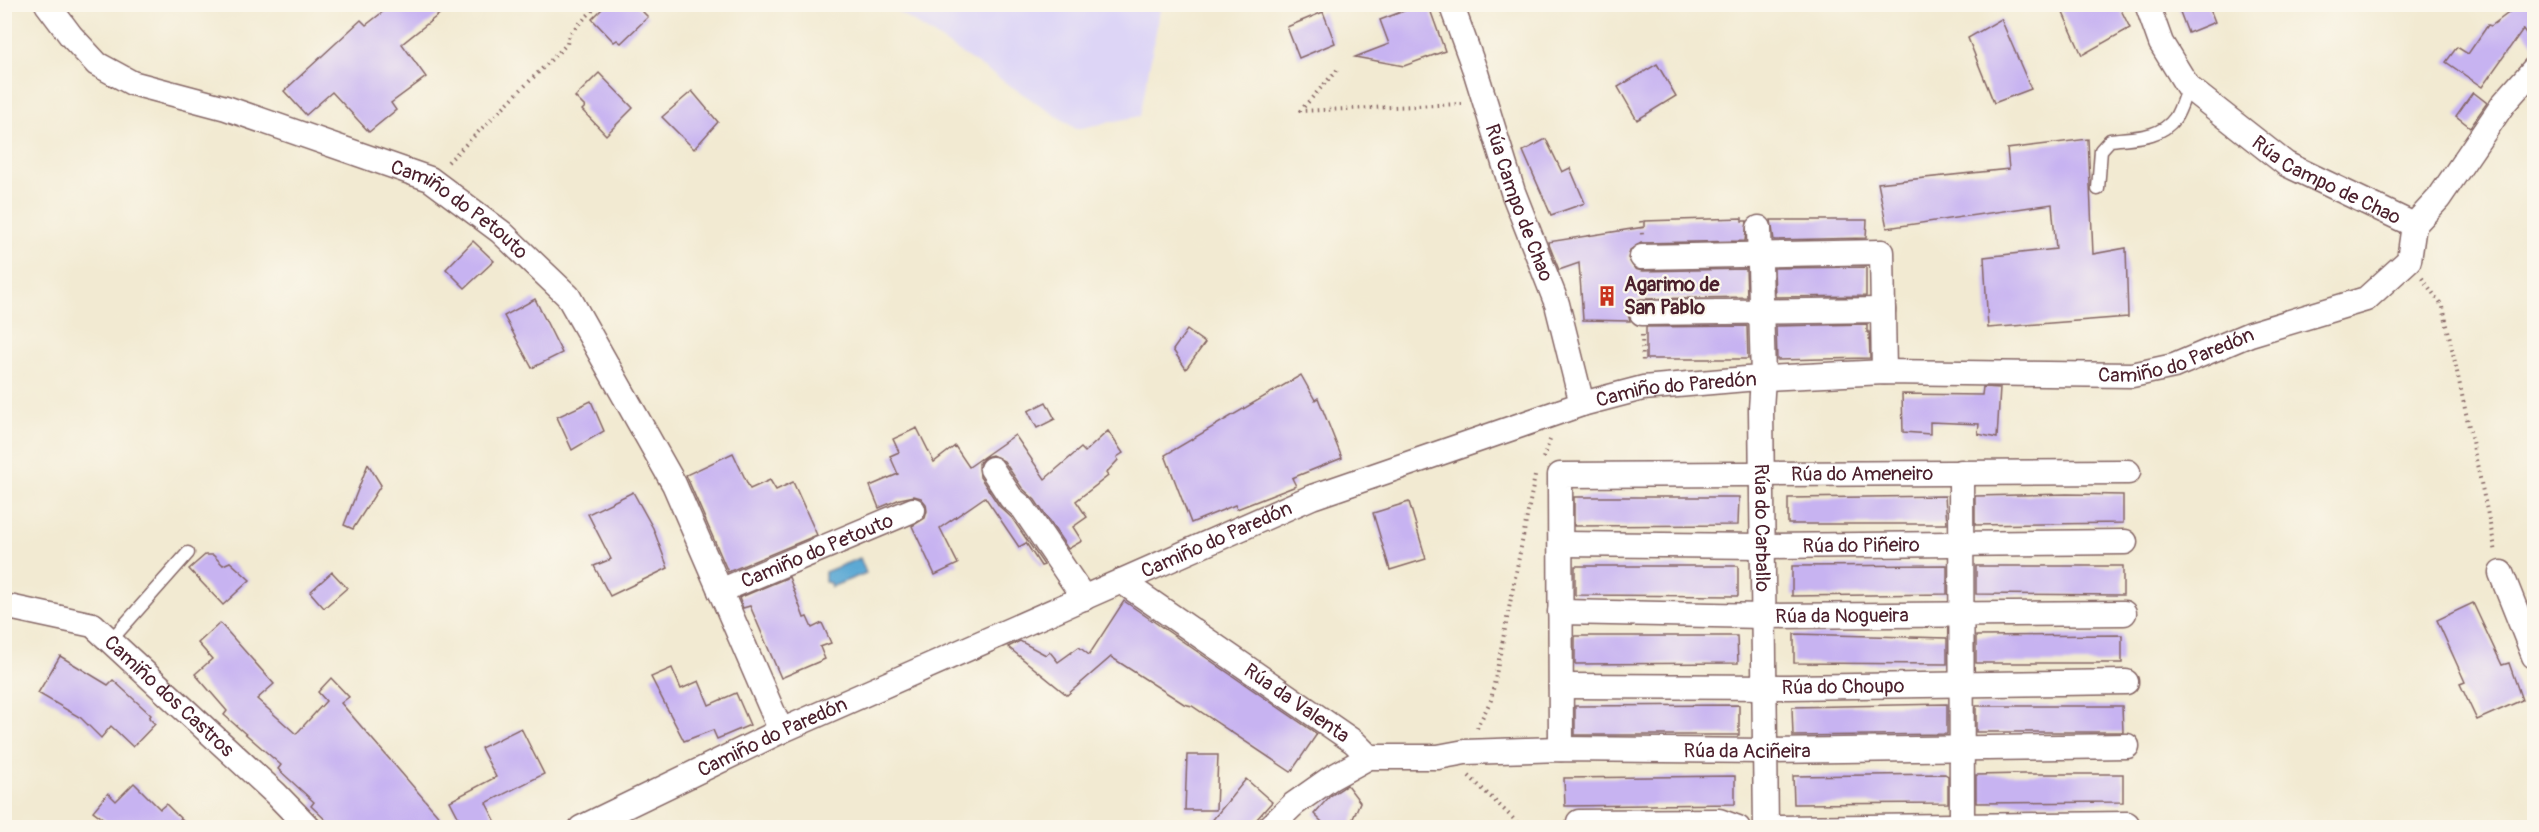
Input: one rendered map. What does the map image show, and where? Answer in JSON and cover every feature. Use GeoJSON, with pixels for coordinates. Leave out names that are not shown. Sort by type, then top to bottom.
{"type":"FeatureCollection","features":[{"type":"Feature","properties":{"kind":"street","name":"Camiño do Petouto"},"geometry":{"type":"LineString","coordinates":[[47,4],[71,36],[97,64],[132,83],[226,108],[430,179],[501,232],[568,296],[674,484],[781,731]]}},
{"type":"Feature","properties":{"kind":"street","name":"Rúa Campo de Chao"},"geometry":{"type":"LineString","coordinates":[[1451,4],[1514,192],[1557,304],[1573,406]]}},
{"type":"Feature","properties":{"kind":"street","name":"Rúa Campo de Chao"},"geometry":{"type":"LineString","coordinates":[[2147,4],[2161,43],[2188,87],[2286,164],[2414,225],[2439,198],[2504,103],[2535,69]]}},
{"type":"Feature","properties":{"kind":"street"},"geometry":{"type":"LineString","coordinates":[[2409,260],[2414,225]]}},
{"type":"Feature","properties":{"kind":"street","name":"Rúa do Carballo"},"geometry":{"type":"LineString","coordinates":[[1759,228],[1763,378],[1766,828]]}},
{"type":"Feature","properties":{"kind":"street"},"geometry":{"type":"LineString","coordinates":[[1642,257],[1882,252],[1884,372]]}},
{"type":"Feature","properties":{"kind":"street","name":"Camiño do Paredón"},"geometry":{"type":"LineString","coordinates":[[582,828],[781,731],[1312,497],[1573,406],[1644,388],[1763,378],[1884,372],[2132,375],[2174,366],[2250,334],[2366,299],[2409,260]]}},
{"type":"Feature","properties":{"kind":"street"},"geometry":{"type":"LineString","coordinates":[[1642,313],[1883,310]]}},
{"type":"Feature","properties":{"kind":"street"},"geometry":{"type":"LineString","coordinates":[[992,470],[1011,498],[1023,508],[1084,598]]}},
{"type":"Feature","properties":{"kind":"street"},"geometry":{"type":"LineString","coordinates":[[1961,472],[1962,826]]}},
{"type":"Feature","properties":{"kind":"street","name":"Rúa do Ameneiro"},"geometry":{"type":"LineString","coordinates":[[1549,473],[2128,472]]}},
{"type":"Feature","properties":{"kind":"street"},"geometry":{"type":"LineString","coordinates":[[1549,473],[1560,544],[1561,749]]}},
{"type":"Feature","properties":{"kind":"street","name":"Camiño do Petouto"},"geometry":{"type":"LineString","coordinates":[[720,591],[913,510]]}},
{"type":"Feature","properties":{"kind":"street","name":"Rúa do Piñeiro"},"geometry":{"type":"LineString","coordinates":[[1560,544],[1763,546],[2125,542]]}},
{"type":"Feature","properties":{"kind":"street"},"geometry":{"type":"LineString","coordinates":[[2501,573],[2535,656]]}},
{"type":"Feature","properties":{"kind":"street","name":"Rúa da Valenta"},"geometry":{"type":"LineString","coordinates":[[1121,581],[1354,742],[1369,757],[1331,778],[1294,804],[1269,828]]}},
{"type":"Feature","properties":{"kind":"street","name":"Camiño dos Castros"},"geometry":{"type":"LineString","coordinates":[[9,607],[93,625],[276,794],[309,828]]}},
{"type":"Feature","properties":{"kind":"street","name":"Rúa da Nogueira"},"geometry":{"type":"LineString","coordinates":[[1560,612],[1763,616],[2124,613]]}},
{"type":"Feature","properties":{"kind":"street","name":"Rúa do Choupo"},"geometry":{"type":"LineString","coordinates":[[1561,686],[1764,687],[2126,682]]}},
{"type":"Feature","properties":{"kind":"street","name":"Rúa da Aciñeira"},"geometry":{"type":"LineString","coordinates":[[1369,757],[1438,757],[1465,752],[1561,749],[1765,751],[2127,746]]}},
{"type":"Feature","properties":{"kind":"street"},"geometry":{"type":"LineString","coordinates":[[1579,822],[1726,825]]}},
{"type":"Feature","properties":{"kind":"street"},"geometry":{"type":"LineString","coordinates":[[1779,828],[2127,824]]}},
{"type":"Feature","properties":{"kind":"lane"},"geometry":{"type":"LineString","coordinates":[[2098,189],[2101,150],[2110,140],[2148,136],[2160,131],[2175,117],[2188,87]]}},
{"type":"Feature","properties":{"kind":"lane"},"geometry":{"type":"LineString","coordinates":[[111,640],[188,553]]}},
{"type":"Feature","properties":{"kind":"path"},"geometry":{"type":"LineString","coordinates":[[430,179],[567,44],[569,34],[599,4]]}},
{"type":"Feature","properties":{"kind":"path"},"geometry":{"type":"LineString","coordinates":[[1337,70],[1300,111],[1466,104],[1476,73]]}},
{"type":"Feature","properties":{"kind":"path"},"geometry":{"type":"LineString","coordinates":[[2409,260],[2443,308],[2501,573]]}},
{"type":"Feature","properties":{"kind":"path"},"geometry":{"type":"LineString","coordinates":[[1541,461],[1573,406]]}},
{"type":"Feature","properties":{"kind":"path"},"geometry":{"type":"LineString","coordinates":[[1465,752],[1491,700],[1533,481],[1549,473]]}},
{"type":"Feature","properties":{"kind":"path"},"geometry":{"type":"LineString","coordinates":[[1438,757],[1471,777],[1523,828]]}},
{"type":"Feature","properties":{"kind":"shaded area"},"geometry":{"type":"Polygon","coordinates":[[[888,5],[1161,5],[1140,116],[1076,129],[888,5]]]}},
{"type":"Feature","properties":{"kind":"water"},"geometry":{"type":"Polygon","coordinates":[[[860,558],[866,573],[831,587],[830,583],[825,582],[825,572],[860,558]]]}},
{"type":"Feature","properties":{"kind":"building"},"geometry":{"type":"Polygon","coordinates":[[[393,4],[452,4],[402,44],[426,77],[391,103],[396,110],[369,132],[332,92],[306,115],[284,91],[361,20],[366,25],[393,4]]]}},
{"type":"Feature","properties":{"kind":"building"},"geometry":{"type":"Polygon","coordinates":[[[607,4],[635,4],[648,17],[621,43],[617,40],[614,42],[592,19],[607,4]]]}},
{"type":"Feature","properties":{"kind":"building"},"geometry":{"type":"Polygon","coordinates":[[[1422,4],[1428,4],[1445,51],[1404,66],[1355,57],[1389,44],[1380,20],[1422,4]]]}},
{"type":"Feature","properties":{"kind":"building"},"geometry":{"type":"Polygon","coordinates":[[[2059,4],[2118,4],[2130,28],[2082,55],[2059,4]]]}},
{"type":"Feature","properties":{"kind":"building"},"geometry":{"type":"Polygon","coordinates":[[[2177,4],[2208,4],[2215,22],[2188,33],[2177,4]]]}},
{"type":"Feature","properties":{"kind":"building"},"geometry":{"type":"Polygon","coordinates":[[[2506,4],[2535,4],[2535,46],[2523,29],[2482,87],[2446,62],[2457,47],[2468,54],[2488,25],[2491,26],[2511,11],[2506,4]]]}},
{"type":"Feature","properties":{"kind":"building"},"geometry":{"type":"Polygon","coordinates":[[[1323,12],[1335,43],[1299,58],[1287,27],[1323,12]]]}},
{"type":"Feature","properties":{"kind":"building"},"geometry":{"type":"Polygon","coordinates":[[[2001,19],[2031,89],[1994,103],[1968,38],[2001,19]]]}},
{"type":"Feature","properties":{"kind":"building"},"geometry":{"type":"Polygon","coordinates":[[[1657,64],[1676,96],[1637,120],[1618,87],[1657,64]]]}},
{"type":"Feature","properties":{"kind":"building"},"geometry":{"type":"Polygon","coordinates":[[[599,73],[633,108],[606,135],[582,110],[585,107],[575,97],[599,73]]]}},
{"type":"Feature","properties":{"kind":"building"},"geometry":{"type":"Polygon","coordinates":[[[692,91],[718,122],[694,149],[662,117],[692,91]]]}},
{"type":"Feature","properties":{"kind":"building"},"geometry":{"type":"Polygon","coordinates":[[[2473,92],[2487,103],[2470,127],[2456,116],[2473,92]]]}},
{"type":"Feature","properties":{"kind":"building"},"geometry":{"type":"Polygon","coordinates":[[[1546,139],[1562,172],[1570,168],[1585,203],[1551,215],[1523,151],[1546,139]]]}},
{"type":"Feature","properties":{"kind":"building"},"geometry":{"type":"Polygon","coordinates":[[[2088,139],[2093,254],[2126,248],[2128,317],[1988,328],[1984,257],[2056,249],[2052,204],[1887,228],[1878,183],[2009,169],[2007,149],[2088,139]]]}},
{"type":"Feature","properties":{"kind":"building"},"geometry":{"type":"Polygon","coordinates":[[[1742,218],[1742,221],[1747,221],[1745,241],[1641,243],[1630,250],[1628,258],[1635,269],[1642,271],[1746,269],[1747,297],[1641,299],[1634,301],[1629,307],[1630,321],[1583,320],[1579,263],[1559,270],[1548,242],[1644,227],[1644,221],[1742,218]]]}},
{"type":"Feature","properties":{"kind":"building"},"geometry":{"type":"Polygon","coordinates":[[[1771,220],[1867,220],[1866,238],[1774,240],[1771,220]]]}},
{"type":"Feature","properties":{"kind":"building"},"geometry":{"type":"Polygon","coordinates":[[[473,241],[494,261],[465,288],[446,269],[473,241]]]}},
{"type":"Feature","properties":{"kind":"building"},"geometry":{"type":"Polygon","coordinates":[[[1866,267],[1866,296],[1775,297],[1774,268],[1866,267]]]}},
{"type":"Feature","properties":{"kind":"building"},"geometry":{"type":"Polygon","coordinates":[[[535,299],[562,353],[532,368],[504,316],[535,299]]]}},
{"type":"Feature","properties":{"kind":"building"},"geometry":{"type":"Polygon","coordinates":[[[1867,324],[1870,358],[1777,360],[1776,326],[1867,324]]]}},
{"type":"Feature","properties":{"kind":"building"},"geometry":{"type":"Polygon","coordinates":[[[1747,326],[1748,359],[1646,359],[1646,327],[1747,326]]]}},
{"type":"Feature","properties":{"kind":"building"},"geometry":{"type":"Polygon","coordinates":[[[1187,330],[1205,343],[1186,369],[1173,350],[1187,330]]]}},
{"type":"Feature","properties":{"kind":"building"},"geometry":{"type":"Polygon","coordinates":[[[1301,375],[1315,400],[1318,398],[1342,458],[1292,478],[1296,486],[1237,509],[1235,505],[1191,523],[1165,455],[1301,375]]]}},
{"type":"Feature","properties":{"kind":"building"},"geometry":{"type":"Polygon","coordinates":[[[1983,387],[2000,388],[1997,438],[1978,434],[1979,424],[1930,422],[1930,434],[1903,432],[1902,394],[1982,395],[1983,387]]]}},
{"type":"Feature","properties":{"kind":"building"},"geometry":{"type":"Polygon","coordinates":[[[591,401],[604,431],[572,450],[557,417],[591,401]]]}},
{"type":"Feature","properties":{"kind":"building"},"geometry":{"type":"Polygon","coordinates":[[[1046,402],[1055,419],[1037,428],[1028,411],[1046,402]]]}},
{"type":"Feature","properties":{"kind":"building"},"geometry":{"type":"Polygon","coordinates":[[[917,428],[934,462],[955,446],[969,467],[1015,435],[1045,479],[1081,448],[1085,452],[1108,431],[1123,453],[1117,457],[1118,460],[1106,473],[1108,476],[1076,501],[1087,517],[1073,527],[1082,541],[1068,549],[1035,500],[1022,488],[1004,461],[992,455],[985,457],[979,463],[980,477],[1044,565],[1041,566],[1026,543],[1019,547],[985,497],[940,528],[958,564],[935,575],[912,526],[925,518],[926,504],[921,498],[914,496],[879,508],[870,486],[898,474],[890,456],[899,452],[893,439],[917,428]]]}},
{"type":"Feature","properties":{"kind":"building"},"geometry":{"type":"Polygon","coordinates":[[[733,453],[750,489],[770,480],[776,490],[793,482],[817,535],[728,572],[686,475],[733,453]]]}},
{"type":"Feature","properties":{"kind":"building"},"geometry":{"type":"Polygon","coordinates":[[[368,464],[381,485],[353,529],[344,525],[368,464]]]}},
{"type":"Feature","properties":{"kind":"building"},"geometry":{"type":"Polygon","coordinates":[[[633,492],[653,528],[668,568],[610,596],[594,566],[611,559],[588,514],[633,492]]]}},
{"type":"Feature","properties":{"kind":"building"},"geometry":{"type":"Polygon","coordinates":[[[2123,495],[2123,523],[1975,525],[1975,496],[2123,495]]]}},
{"type":"Feature","properties":{"kind":"building"},"geometry":{"type":"Polygon","coordinates":[[[1945,496],[1947,524],[1788,524],[1788,498],[1945,496]]]}},
{"type":"Feature","properties":{"kind":"building"},"geometry":{"type":"Polygon","coordinates":[[[1574,497],[1739,497],[1738,525],[1574,526],[1574,497]]]}},
{"type":"Feature","properties":{"kind":"building"},"geometry":{"type":"Polygon","coordinates":[[[1409,502],[1426,559],[1390,570],[1373,513],[1409,502]]]}},
{"type":"Feature","properties":{"kind":"building"},"geometry":{"type":"Polygon","coordinates":[[[205,555],[213,555],[223,565],[230,562],[250,580],[223,605],[189,569],[205,555]]]}},
{"type":"Feature","properties":{"kind":"building"},"geometry":{"type":"Polygon","coordinates":[[[1947,565],[1947,594],[1792,596],[1792,566],[1947,565]]]}},
{"type":"Feature","properties":{"kind":"building"},"geometry":{"type":"Polygon","coordinates":[[[1575,566],[1738,566],[1738,596],[1575,595],[1575,566]]]}},
{"type":"Feature","properties":{"kind":"building"},"geometry":{"type":"Polygon","coordinates":[[[1976,566],[2123,566],[2123,595],[1976,594],[1976,566]]]}},
{"type":"Feature","properties":{"kind":"building"},"geometry":{"type":"Polygon","coordinates":[[[332,572],[347,588],[324,608],[310,592],[332,572]]]}},
{"type":"Feature","properties":{"kind":"building"},"geometry":{"type":"Polygon","coordinates":[[[789,577],[804,618],[807,617],[812,628],[822,623],[831,643],[820,647],[825,659],[781,678],[750,606],[743,608],[739,598],[789,577]]]}},
{"type":"Feature","properties":{"kind":"building"},"geometry":{"type":"Polygon","coordinates":[[[1124,601],[1317,734],[1291,772],[1192,706],[1184,704],[1111,657],[1067,695],[1008,647],[1020,641],[1046,655],[1050,652],[1058,662],[1079,647],[1089,655],[1124,601]]]}},
{"type":"Feature","properties":{"kind":"building"},"geometry":{"type":"Polygon","coordinates":[[[2473,603],[2502,665],[2509,663],[2522,700],[2477,720],[2460,684],[2465,682],[2437,620],[2473,603]]]}},
{"type":"Feature","properties":{"kind":"building"},"geometry":{"type":"Polygon","coordinates":[[[220,623],[274,684],[257,699],[296,734],[326,701],[318,692],[331,678],[349,697],[341,703],[449,828],[334,828],[311,806],[314,802],[278,769],[281,765],[224,715],[227,711],[195,674],[212,659],[198,643],[220,623]]]}},
{"type":"Feature","properties":{"kind":"building"},"geometry":{"type":"Polygon","coordinates":[[[1794,634],[1947,638],[1947,664],[1794,663],[1794,634]]]}},
{"type":"Feature","properties":{"kind":"building"},"geometry":{"type":"Polygon","coordinates":[[[2122,635],[2122,663],[1976,663],[1976,636],[2122,635]]]}},
{"type":"Feature","properties":{"kind":"building"},"geometry":{"type":"Polygon","coordinates":[[[1575,636],[1737,636],[1738,663],[1575,664],[1575,636]]]}},
{"type":"Feature","properties":{"kind":"building"},"geometry":{"type":"Polygon","coordinates":[[[60,656],[108,685],[113,680],[151,715],[149,718],[155,724],[133,747],[111,726],[101,738],[81,718],[38,693],[60,656]]]}},
{"type":"Feature","properties":{"kind":"building"},"geometry":{"type":"Polygon","coordinates":[[[672,668],[681,689],[699,681],[709,705],[736,693],[750,725],[717,739],[713,730],[684,741],[651,677],[672,668]]]}},
{"type":"Feature","properties":{"kind":"building"},"geometry":{"type":"Polygon","coordinates":[[[1947,704],[1947,734],[1793,736],[1792,707],[1947,704]]]}},
{"type":"Feature","properties":{"kind":"building"},"geometry":{"type":"Polygon","coordinates":[[[1739,705],[1739,735],[1575,735],[1575,706],[1739,705]]]}},
{"type":"Feature","properties":{"kind":"building"},"geometry":{"type":"Polygon","coordinates":[[[1976,706],[2122,706],[2123,732],[1976,732],[1976,706]]]}},
{"type":"Feature","properties":{"kind":"building"},"geometry":{"type":"Polygon","coordinates":[[[521,728],[544,774],[486,803],[499,828],[464,828],[450,801],[496,777],[481,748],[521,728]]]}},
{"type":"Feature","properties":{"kind":"building"},"geometry":{"type":"Polygon","coordinates":[[[1187,755],[1218,755],[1216,810],[1185,810],[1187,755]]]}},
{"type":"Feature","properties":{"kind":"building"},"geometry":{"type":"Polygon","coordinates":[[[1945,774],[1948,776],[1948,803],[1794,804],[1793,776],[1945,774]]]}},
{"type":"Feature","properties":{"kind":"building"},"geometry":{"type":"Polygon","coordinates":[[[2123,774],[2123,802],[1976,803],[1976,775],[2123,774]]]}},
{"type":"Feature","properties":{"kind":"building"},"geometry":{"type":"Polygon","coordinates":[[[1735,776],[1735,804],[1565,806],[1564,778],[1735,776]]]}},
{"type":"Feature","properties":{"kind":"building"},"geometry":{"type":"Polygon","coordinates":[[[1246,779],[1272,802],[1249,828],[1206,828],[1246,779]]]}},
{"type":"Feature","properties":{"kind":"building"},"geometry":{"type":"Polygon","coordinates":[[[134,783],[160,809],[166,804],[190,828],[116,828],[93,811],[108,793],[116,801],[134,783]]]}},
{"type":"Feature","properties":{"kind":"building"},"geometry":{"type":"Polygon","coordinates":[[[1347,785],[1360,802],[1349,828],[1328,828],[1314,814],[1330,796],[1347,785]]]}},
{"type":"Feature","properties":{"kind":"place","name":"Agarimo de San Pablo"},"geometry":{"type":"Point","coordinates":[1607,296]}}]}
